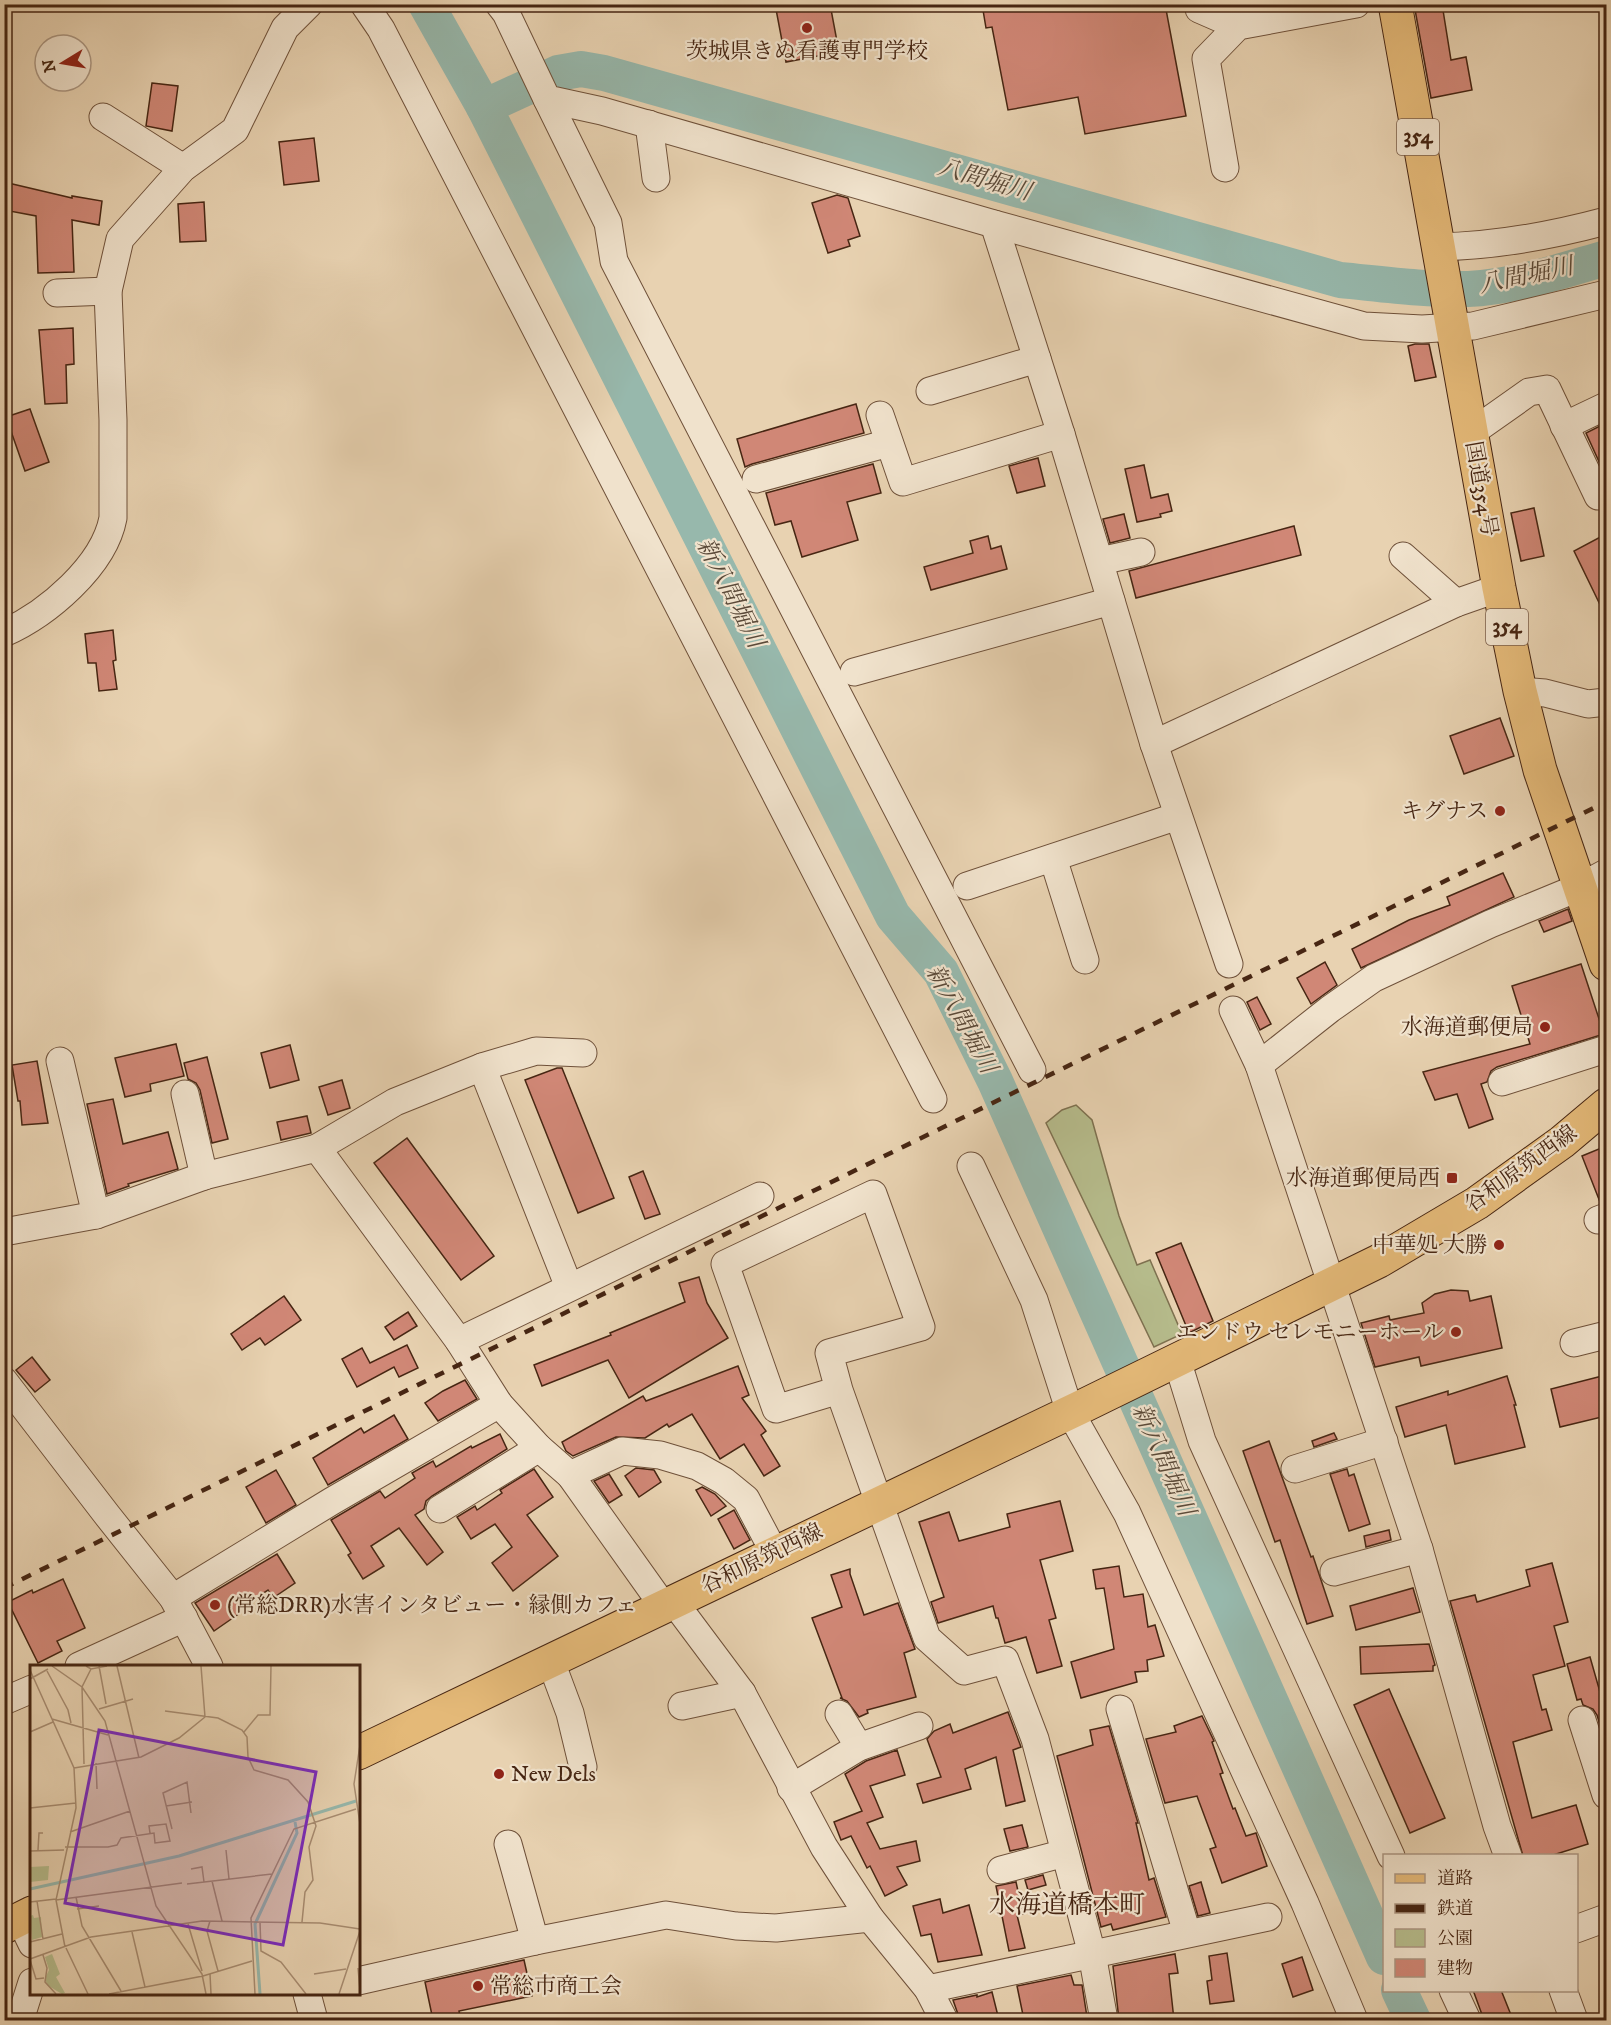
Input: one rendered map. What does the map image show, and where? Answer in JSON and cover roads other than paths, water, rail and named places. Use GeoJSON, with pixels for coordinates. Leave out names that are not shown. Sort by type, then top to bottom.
{"type":"FeatureCollection","features":[{"type":"Feature","properties":{"kind":"main road","name":"国道354号"},"geometry":{"type":"LineString","coordinates":[[1395,4],[1499,588],[1520,691],[1540,770],[1593,880],[1606,964]]}},
{"type":"Feature","properties":{"kind":"main road","name":"谷和原筑西線"},"geometry":{"type":"LineString","coordinates":[[360,1752],[1331,1286],[1477,1203],[1562,1142],[1606,1105]]}},
{"type":"Feature","properties":{"kind":"street"},"geometry":{"type":"LineString","coordinates":[[4,633],[23,624],[49,606],[88,568],[110,533],[113,518],[113,420],[108,291],[120,239],[183,168],[235,130],[285,27],[309,4]]}},
{"type":"Feature","properties":{"kind":"street"},"geometry":{"type":"LineString","coordinates":[[364,4],[386,39],[933,1099]]}},
{"type":"Feature","properties":{"kind":"street"},"geometry":{"type":"LineString","coordinates":[[499,4],[506,12],[608,223],[614,261],[1032,1070]]}},
{"type":"Feature","properties":{"kind":"street"},"geometry":{"type":"LineString","coordinates":[[1198,4],[1198,9],[1238,26],[1356,4]]}},
{"type":"Feature","properties":{"kind":"street"},"geometry":{"type":"LineString","coordinates":[[1225,168],[1206,59],[1238,26]]}},
{"type":"Feature","properties":{"kind":"street"},"geometry":{"type":"LineString","coordinates":[[547,99],[649,124],[994,224],[1364,326],[1422,329],[1450,316],[1473,326],[1606,294]]}},
{"type":"Feature","properties":{"kind":"street"},"geometry":{"type":"LineString","coordinates":[[104,117],[183,168]]}},
{"type":"Feature","properties":{"kind":"street"},"geometry":{"type":"LineString","coordinates":[[649,124],[656,178]]}},
{"type":"Feature","properties":{"kind":"street"},"geometry":{"type":"LineString","coordinates":[[1439,258],[1550,236],[1606,221]]}},
{"type":"Feature","properties":{"kind":"street"},"geometry":{"type":"LineString","coordinates":[[994,224],[1061,434],[1154,744],[1229,964]]}},
{"type":"Feature","properties":{"kind":"street"},"geometry":{"type":"LineString","coordinates":[[57,293],[108,291]]}},
{"type":"Feature","properties":{"kind":"street"},"geometry":{"type":"LineString","coordinates":[[930,391],[1037,359]]}},
{"type":"Feature","properties":{"kind":"street"},"geometry":{"type":"LineString","coordinates":[[1471,433],[1529,393],[1547,389],[1598,496]]}},
{"type":"Feature","properties":{"kind":"street"},"geometry":{"type":"LineString","coordinates":[[1564,426],[1606,406]]}},
{"type":"Feature","properties":{"kind":"street"},"geometry":{"type":"LineString","coordinates":[[880,415],[903,482],[1061,434]]}},
{"type":"Feature","properties":{"kind":"street"},"geometry":{"type":"LineString","coordinates":[[756,479],[889,443]]}},
{"type":"Feature","properties":{"kind":"street"},"geometry":{"type":"LineString","coordinates":[[1100,561],[1141,552]]}},
{"type":"Feature","properties":{"kind":"street"},"geometry":{"type":"LineString","coordinates":[[1403,556],[1456,603]]}},
{"type":"Feature","properties":{"kind":"street"},"geometry":{"type":"LineString","coordinates":[[1154,744],[1456,603],[1499,588]]}},
{"type":"Feature","properties":{"kind":"street"},"geometry":{"type":"LineString","coordinates":[[854,672],[1111,601]]}},
{"type":"Feature","properties":{"kind":"street"},"geometry":{"type":"LineString","coordinates":[[1520,691],[1545,693],[1588,704],[1606,702]]}},
{"type":"Feature","properties":{"kind":"street"},"geometry":{"type":"LineString","coordinates":[[968,886],[1178,816]]}},
{"type":"Feature","properties":{"kind":"street"},"geometry":{"type":"LineString","coordinates":[[1053,858],[1084,960]]}},
{"type":"Feature","properties":{"kind":"street"},"geometry":{"type":"LineString","coordinates":[[1259,1065],[1330,1009],[1374,978],[1490,924],[1593,880]]}},
{"type":"Feature","properties":{"kind":"street"},"geometry":{"type":"LineString","coordinates":[[1233,1010],[1259,1065],[1384,1441],[1419,1549],[1497,1826],[1507,1854]]}},
{"type":"Feature","properties":{"kind":"street"},"geometry":{"type":"LineString","coordinates":[[1502,1082],[1606,1049]]}},
{"type":"Feature","properties":{"kind":"street"},"geometry":{"type":"LineString","coordinates":[[4,1232],[96,1215],[204,1176],[317,1148],[395,1102],[482,1067],[536,1051],[583,1053]]}},
{"type":"Feature","properties":{"kind":"street"},"geometry":{"type":"LineString","coordinates":[[60,1061],[96,1215]]}},
{"type":"Feature","properties":{"kind":"street"},"geometry":{"type":"LineString","coordinates":[[482,1067],[568,1287]]}},
{"type":"Feature","properties":{"kind":"street"},"geometry":{"type":"LineString","coordinates":[[185,1094],[204,1176]]}},
{"type":"Feature","properties":{"kind":"street"},"geometry":{"type":"LineString","coordinates":[[317,1148],[459,1341],[499,1404],[539,1448],[570,1475],[669,1605],[741,1693],[824,1847],[870,1918],[928,1989],[944,2020]]}},
{"type":"Feature","properties":{"kind":"street"},"geometry":{"type":"LineString","coordinates":[[971,1166],[1034,1300],[1074,1410],[1127,1513],[1305,1903],[1354,2020]]}},
{"type":"Feature","properties":{"kind":"street"},"geometry":{"type":"LineString","coordinates":[[839,1390],[776,1409],[725,1264],[873,1194],[921,1327],[830,1353],[839,1390],[927,1638],[964,1671],[1005,1660],[1035,1739],[1092,1954],[1104,2020]]}},
{"type":"Feature","properties":{"kind":"street"},"geometry":{"type":"LineString","coordinates":[[459,1341],[760,1196]]}},
{"type":"Feature","properties":{"kind":"street"},"geometry":{"type":"LineString","coordinates":[[1574,1343],[1606,1335]]}},
{"type":"Feature","properties":{"kind":"street"},"geometry":{"type":"LineString","coordinates":[[1172,1362],[1202,1441],[1390,1854]]}},
{"type":"Feature","properties":{"kind":"street"},"geometry":{"type":"LineString","coordinates":[[4,1381],[178,1608],[208,1665]]}},
{"type":"Feature","properties":{"kind":"street"},"geometry":{"type":"LineString","coordinates":[[81,1665],[178,1608],[332,1501],[499,1404]]}},
{"type":"Feature","properties":{"kind":"street"},"geometry":{"type":"LineString","coordinates":[[1295,1469],[1384,1441]]}},
{"type":"Feature","properties":{"kind":"street"},"geometry":{"type":"LineString","coordinates":[[440,1509],[539,1448]]}},
{"type":"Feature","properties":{"kind":"street"},"geometry":{"type":"LineString","coordinates":[[570,1475],[622,1451],[660,1455],[697,1466],[724,1481],[746,1499],[774,1552]]}},
{"type":"Feature","properties":{"kind":"street"},"geometry":{"type":"LineString","coordinates":[[1334,1572],[1419,1549]]}},
{"type":"Feature","properties":{"kind":"street"},"geometry":{"type":"LineString","coordinates":[[551,1662],[570,1713],[583,1767]]}},
{"type":"Feature","properties":{"kind":"street"},"geometry":{"type":"LineString","coordinates":[[4,1701],[30,1690]]}},
{"type":"Feature","properties":{"kind":"street"},"geometry":{"type":"LineString","coordinates":[[682,1706],[741,1693]]}},
{"type":"Feature","properties":{"kind":"street"},"geometry":{"type":"LineString","coordinates":[[1120,1710],[1187,1933]]}},
{"type":"Feature","properties":{"kind":"street"},"geometry":{"type":"LineString","coordinates":[[839,1714],[859,1747]]}},
{"type":"Feature","properties":{"kind":"street"},"geometry":{"type":"LineString","coordinates":[[1582,1720],[1606,1795]]}},
{"type":"Feature","properties":{"kind":"street"},"geometry":{"type":"LineString","coordinates":[[791,1788],[859,1747],[919,1726]]}},
{"type":"Feature","properties":{"kind":"street"},"geometry":{"type":"LineString","coordinates":[[508,1844],[535,1941]]}},
{"type":"Feature","properties":{"kind":"street"},"geometry":{"type":"LineString","coordinates":[[1001,1870],[1065,1853]]}},
{"type":"Feature","properties":{"kind":"street"},"geometry":{"type":"LineString","coordinates":[[360,1981],[535,1941],[666,1915],[736,1926],[776,1928],[870,1918]]}},
{"type":"Feature","properties":{"kind":"street"},"geometry":{"type":"LineString","coordinates":[[928,1989],[1268,1917]]}},
{"type":"Feature","properties":{"kind":"street"},"geometry":{"type":"LineString","coordinates":[[1578,1928],[1606,1918]]}},
{"type":"Feature","properties":{"kind":"street"},"geometry":{"type":"LineString","coordinates":[[20,2020],[30,1988]]}},
{"type":"Feature","properties":{"kind":"street"},"geometry":{"type":"LineString","coordinates":[[1454,1992],[1467,2020]]}},
{"type":"Feature","properties":{"kind":"street"},"geometry":{"type":"LineString","coordinates":[[1564,1992],[1574,2020]]}},
{"type":"Feature","properties":{"kind":"street"},"geometry":{"type":"LineString","coordinates":[[307,1995],[314,2020]]}},
{"type":"Feature","properties":{"kind":"waterway","name":"新八間堀川"},"geometry":{"type":"LineString","coordinates":[[426,4],[484,107],[893,916],[941,972],[995,1081],[1383,1955]]}},
{"type":"Feature","properties":{"kind":"waterway","name":"八間堀川"},"geometry":{"type":"LineString","coordinates":[[484,107],[558,73],[581,69],[604,73],[1340,280],[1436,289],[1486,288],[1538,278],[1606,258]]}},
{"type":"Feature","properties":{"kind":"waterway","name":"新八間堀川"},"geometry":{"type":"LineString","coordinates":[[1400,1992],[1413,2020]]}},
{"type":"Feature","properties":{"kind":"railway"},"geometry":{"type":"LineString","coordinates":[[4,1588],[1606,802]]}},
{"type":"Feature","properties":{"kind":"place","name":"茨城県きぬ看護専門学校"},"geometry":{"type":"Point","coordinates":[807,28]}},
{"type":"Feature","properties":{"kind":"place","name":"キグナス"},"geometry":{"type":"Point","coordinates":[1500,811]}},
{"type":"Feature","properties":{"kind":"place","name":"水海道郵便局"},"geometry":{"type":"Point","coordinates":[1545,1027]}},
{"type":"Feature","properties":{"kind":"place","name":"水海道郵便局西"},"geometry":{"type":"Point","coordinates":[1452,1178]}},
{"type":"Feature","properties":{"kind":"place","name":"中華処 大勝"},"geometry":{"type":"Point","coordinates":[1499,1245]}},
{"type":"Feature","properties":{"kind":"place","name":"エンドウ セレモニーホール"},"geometry":{"type":"Point","coordinates":[1456,1332]}},
{"type":"Feature","properties":{"kind":"place","name":"(常総DRR)水害インタビュー・縁側カフェ"},"geometry":{"type":"Point","coordinates":[215,1605]}},
{"type":"Feature","properties":{"kind":"place","name":"New Dels"},"geometry":{"type":"Point","coordinates":[499,1774]}},
{"type":"Feature","properties":{"kind":"place","name":"常総市商工会"},"geometry":{"type":"Point","coordinates":[478,1986]}},
{"type":"Feature","properties":{"kind":"district","name":"水海道橋本町"},"geometry":{"type":"Point","coordinates":[1067,1905]}}]}
